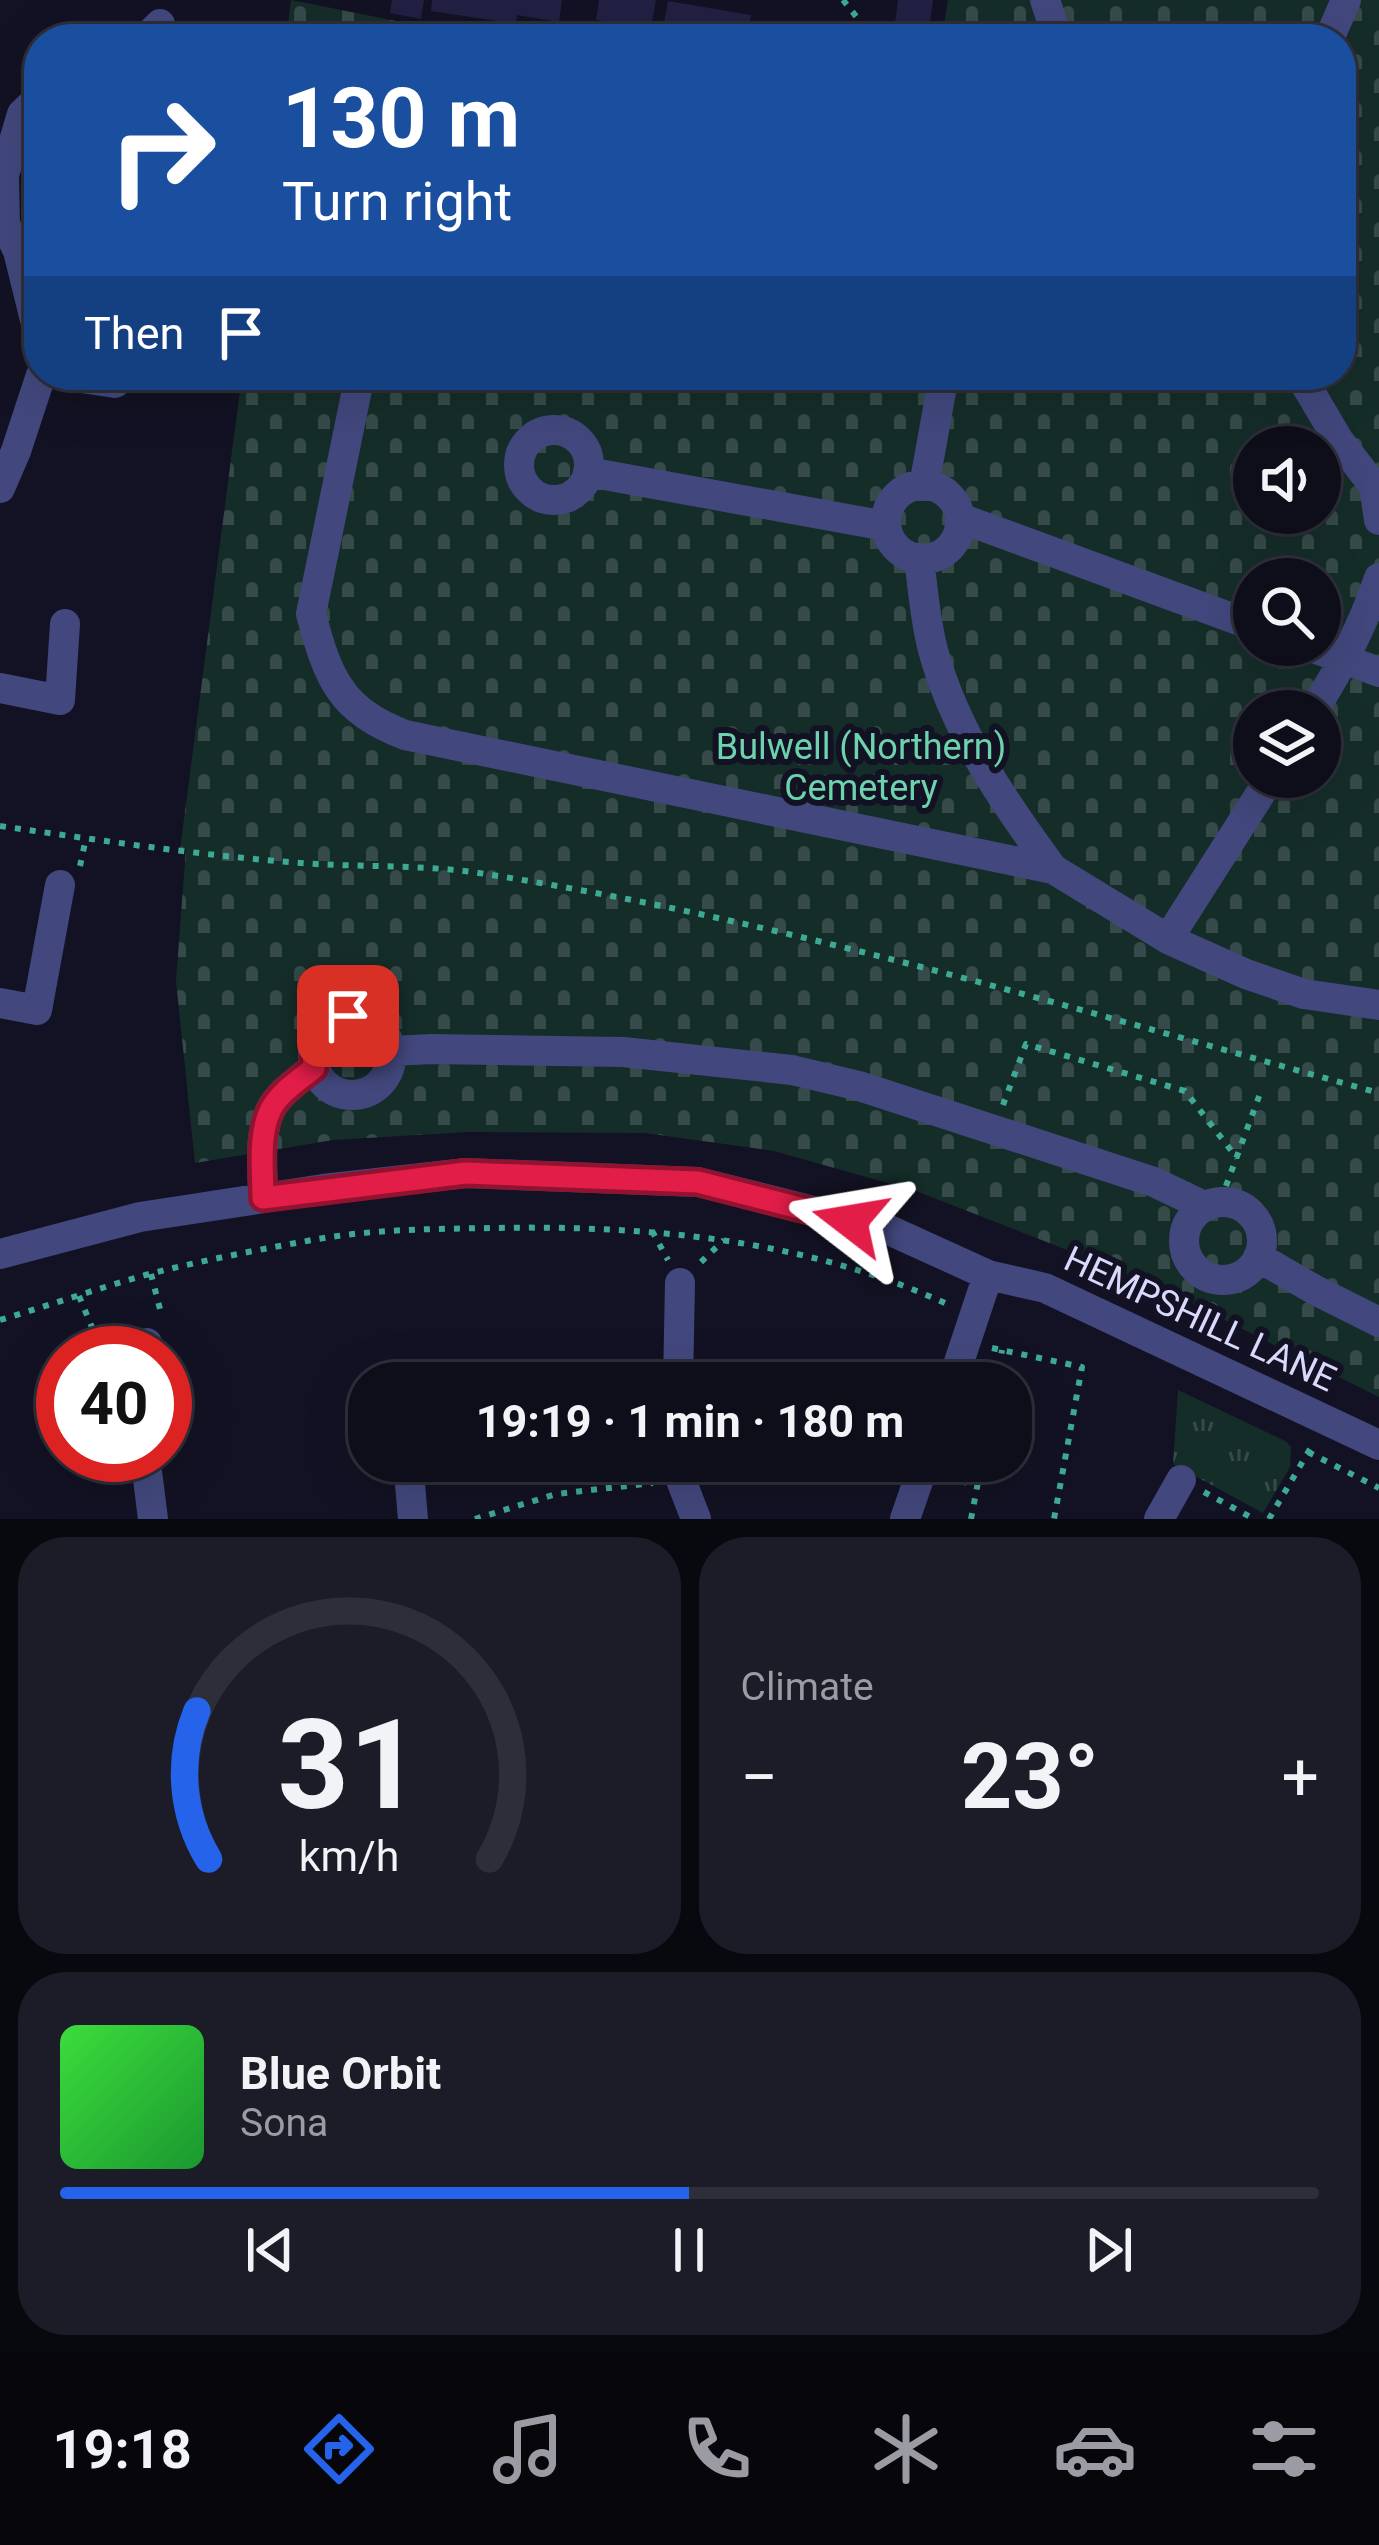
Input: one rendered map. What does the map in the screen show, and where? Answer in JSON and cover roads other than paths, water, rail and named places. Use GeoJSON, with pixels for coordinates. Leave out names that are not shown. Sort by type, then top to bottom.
{"type":"FeatureCollection","features":[{"type":"Feature","properties":{"kind":"street"},"geometry":{"type":"LineString","coordinates":[[24,112],[4,175],[2,224],[18,251],[24,275]]}},
{"type":"Feature","properties":{"kind":"street"},"geometry":{"type":"LineString","coordinates":[[0,488],[36,390]]}},
{"type":"Feature","properties":{"kind":"street"},"geometry":{"type":"LineString","coordinates":[[357,390],[311,614],[335,683],[354,708],[377,724],[405,735],[1054,869],[1168,938],[1246,974],[1304,994],[1379,1005]]}},
{"type":"Feature","properties":{"kind":"street"},"geometry":{"type":"LineString","coordinates":[[924,486],[941,390]]}},
{"type":"Feature","properties":{"kind":"street"},"geometry":{"type":"LineString","coordinates":[[1309,390],[1339,442],[1377,488],[1379,520]]}},
{"type":"Feature","properties":{"kind":"street"},"geometry":{"type":"LineString","coordinates":[[588,472],[886,526]]}},
{"type":"Feature","properties":{"kind":"street"},"geometry":{"type":"LineString","coordinates":[[924,486],[946,494],[960,518],[951,546],[940,555],[920,558],[899,551],[886,526],[894,499],[905,490],[924,486]]}},
{"type":"Feature","properties":{"kind":"street"},"geometry":{"type":"LineString","coordinates":[[960,518],[1233,618]]}},
{"type":"Feature","properties":{"kind":"street"},"geometry":{"type":"LineString","coordinates":[[920,558],[932,649],[960,723],[1005,802],[1054,869]]}},
{"type":"Feature","properties":{"kind":"street"},"geometry":{"type":"LineString","coordinates":[[1327,690],[1346,660],[1379,578]]}},
{"type":"Feature","properties":{"kind":"street"},"geometry":{"type":"LineString","coordinates":[[0,688],[60,700],[65,624]]}},
{"type":"Feature","properties":{"kind":"street"},"geometry":{"type":"LineString","coordinates":[[1341,658],[1379,672]]}},
{"type":"Feature","properties":{"kind":"street"},"geometry":{"type":"LineString","coordinates":[[1168,938],[1258,798]]}},
{"type":"Feature","properties":{"kind":"street"},"geometry":{"type":"LineString","coordinates":[[0,1003],[37,1010],[60,885]]}},
{"type":"Feature","properties":{"kind":"street"},"geometry":{"type":"LineString","coordinates":[[348,1016],[365,1018],[380,1028],[391,1052],[384,1078],[372,1090],[355,1095],[337,1093],[322,1083],[312,1050],[318,1034],[331,1021],[348,1016]]}},
{"type":"Feature","properties":{"kind":"street"},"geometry":{"type":"LineString","coordinates":[[391,1052],[432,1048],[623,1052],[792,1070],[859,1086],[1212,1203],[1239,1204],[1253,1214],[1262,1230],[1256,1264],[1243,1276],[1208,1277],[1193,1268],[1185,1252],[1184,1234],[1191,1218],[1212,1203]]}},
{"type":"Feature","properties":{"kind":"street"},"geometry":{"type":"LineString","coordinates":[[263,1198],[264,1134],[271,1109],[314,1068]]}},
{"type":"Feature","properties":{"kind":"street","name":"HEMPSHILL LANE"},"geometry":{"type":"LineString","coordinates":[[0,1254],[140,1216],[466,1173],[698,1182],[889,1230],[988,1275],[1045,1288],[1379,1445]]}},
{"type":"Feature","properties":{"kind":"street"},"geometry":{"type":"LineString","coordinates":[[1258,1257],[1379,1322]]}},
{"type":"Feature","properties":{"kind":"street"},"geometry":{"type":"LineString","coordinates":[[959,1362],[988,1275]]}},
{"type":"Feature","properties":{"kind":"street"},"geometry":{"type":"LineString","coordinates":[[679,1362],[680,1283]]}},
{"type":"Feature","properties":{"kind":"street"},"geometry":{"type":"LineString","coordinates":[[1160,1519],[1181,1480]]}},
{"type":"Feature","properties":{"kind":"street"},"geometry":{"type":"LineString","coordinates":[[148,1482],[153,1519]]}},
{"type":"Feature","properties":{"kind":"street"},"geometry":{"type":"LineString","coordinates":[[410,1482],[413,1519]]}},
{"type":"Feature","properties":{"kind":"street"},"geometry":{"type":"LineString","coordinates":[[685,1482],[696,1519]]}},
{"type":"Feature","properties":{"kind":"street"},"geometry":{"type":"LineString","coordinates":[[904,1519],[917,1482]]}},
{"type":"Feature","properties":{"kind":"park label","name":"Bulwell (Northern) Cemetery"},"geometry":{"type":"Point","coordinates":[861,768]}}]}
